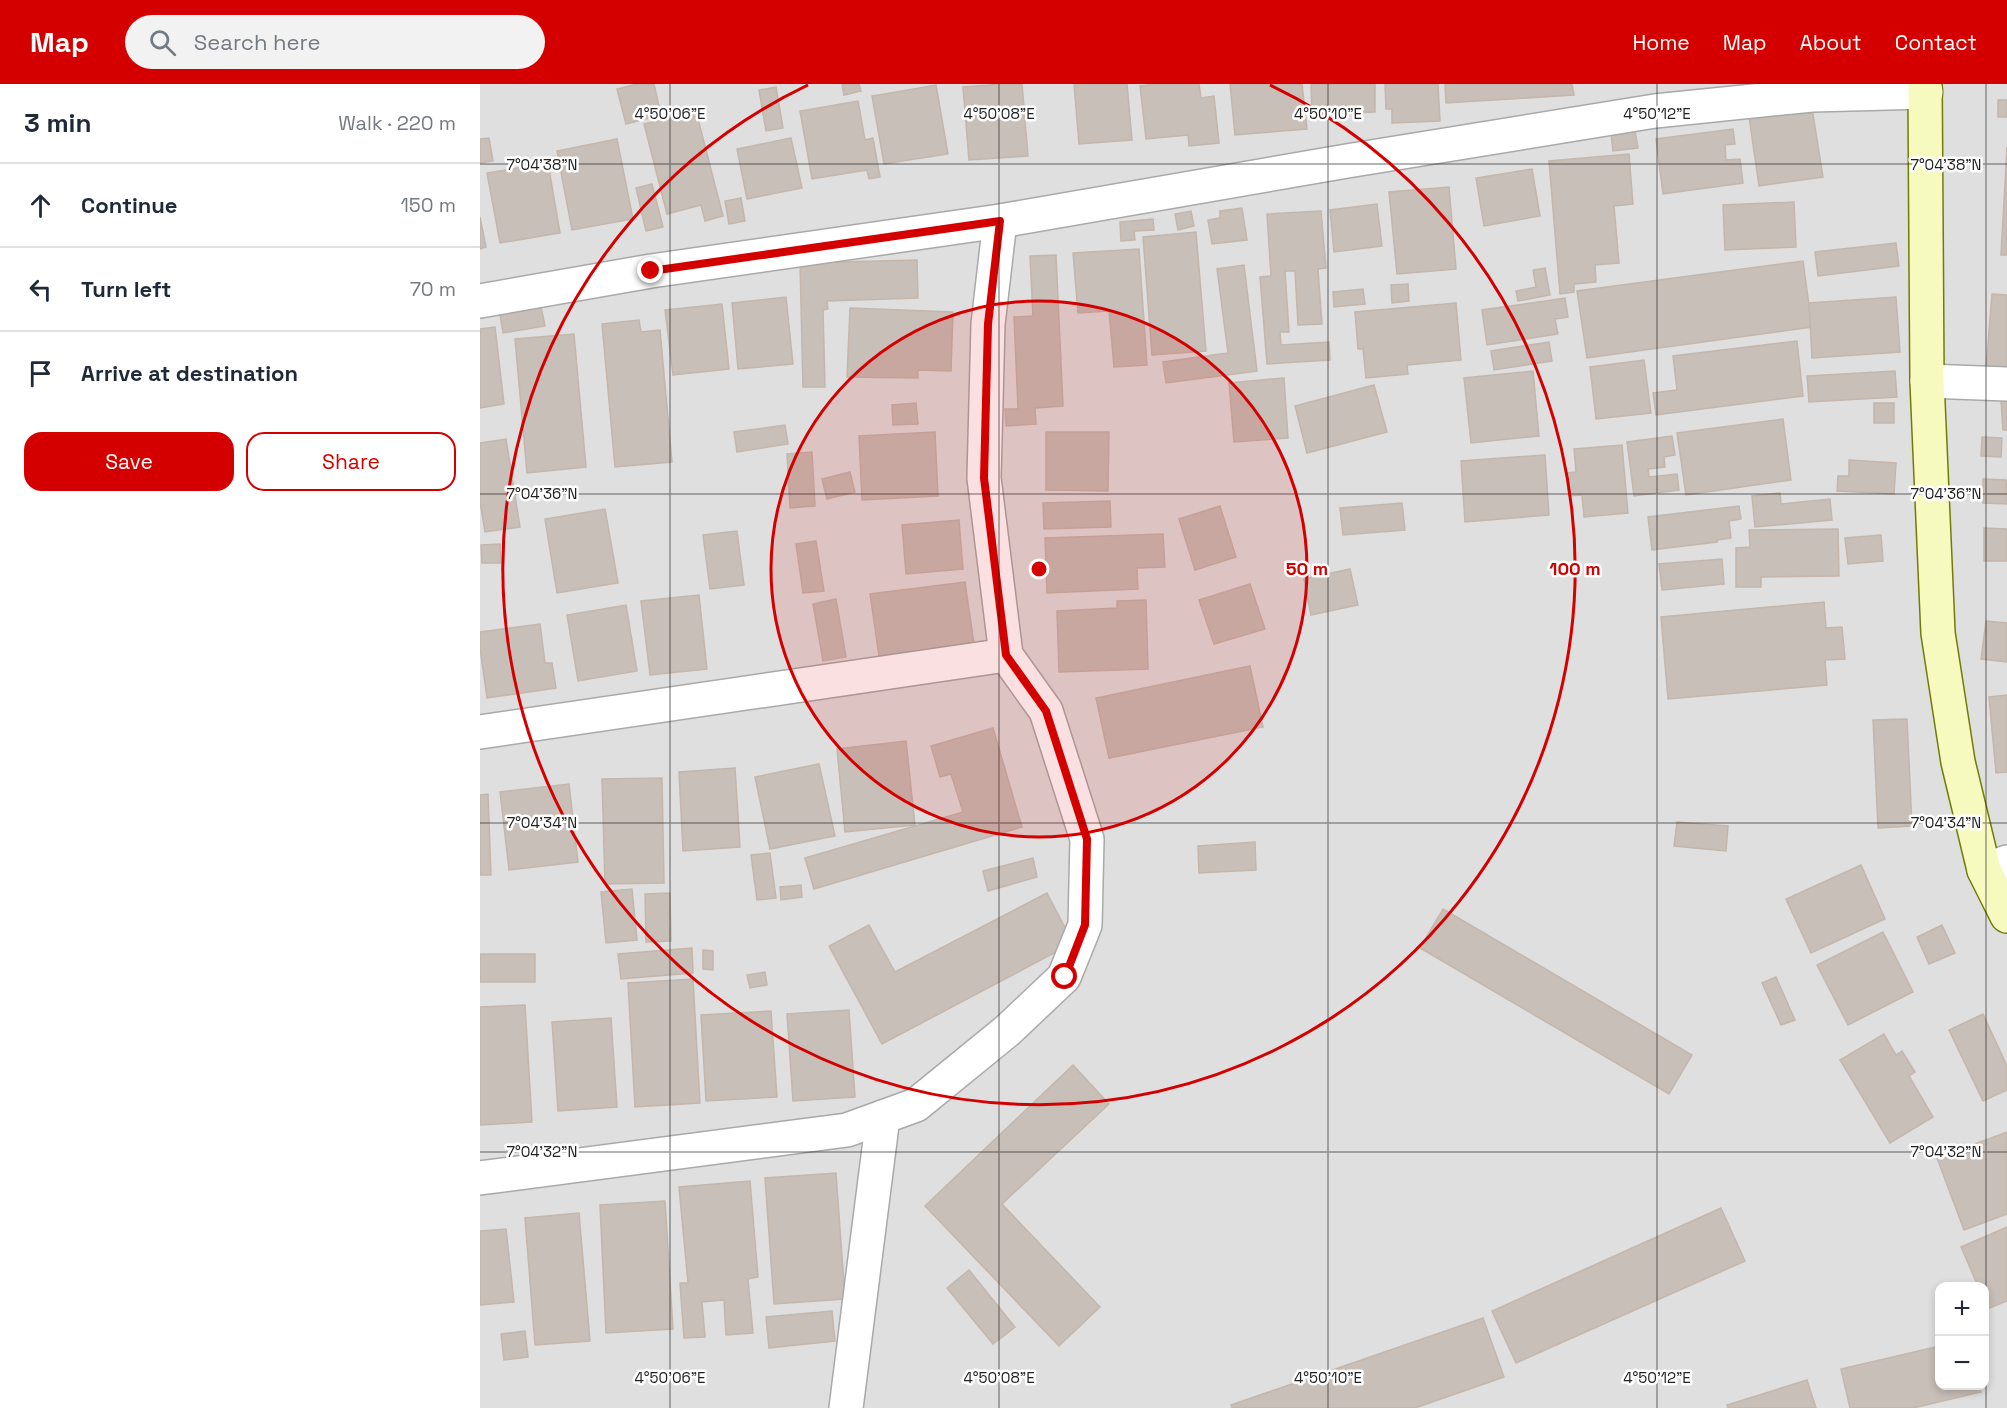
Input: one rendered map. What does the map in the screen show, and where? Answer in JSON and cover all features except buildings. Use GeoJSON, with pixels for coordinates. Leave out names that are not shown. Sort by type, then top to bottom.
{"type":"FeatureCollection","features":[{"type":"Feature","properties":{"kind":"main road"},"geometry":{"type":"LineString","coordinates":[[1926,88],[1927,381],[1938,633],[1958,762],[1996,866],[2007,916]]}},
{"type":"Feature","properties":{"kind":"street"},"geometry":{"type":"LineString","coordinates":[[480,301],[651,271],[1000,221],[1358,159],[1655,111],[1812,95],[1926,88]]}},
{"type":"Feature","properties":{"kind":"street"},"geometry":{"type":"LineString","coordinates":[[480,1178],[847,1130],[916,1106],[1008,1030],[1065,977],[1085,925],[1087,839],[1046,711],[1006,655],[984,478],[988,324],[1000,221]]}},
{"type":"Feature","properties":{"kind":"street"},"geometry":{"type":"LineString","coordinates":[[1927,381],[2007,384]]}},
{"type":"Feature","properties":{"kind":"street"},"geometry":{"type":"LineString","coordinates":[[480,732],[1006,655]]}},
{"type":"Feature","properties":{"kind":"street"},"geometry":{"type":"LineString","coordinates":[[846,1408],[883,1117]]}},
{"type":"Feature","properties":{"kind":"shaded area"},"geometry":{"type":"Polygon","coordinates":[[[480,84],[2007,84],[2007,1408],[480,1408],[480,84]]]}},
{"type":"Feature","properties":{"kind":"route"},"geometry":{"type":"LineString","coordinates":[[651,271],[1000,221],[988,324],[984,478],[1006,655],[1046,711],[1087,839],[1085,925],[1065,977]]}}]}
